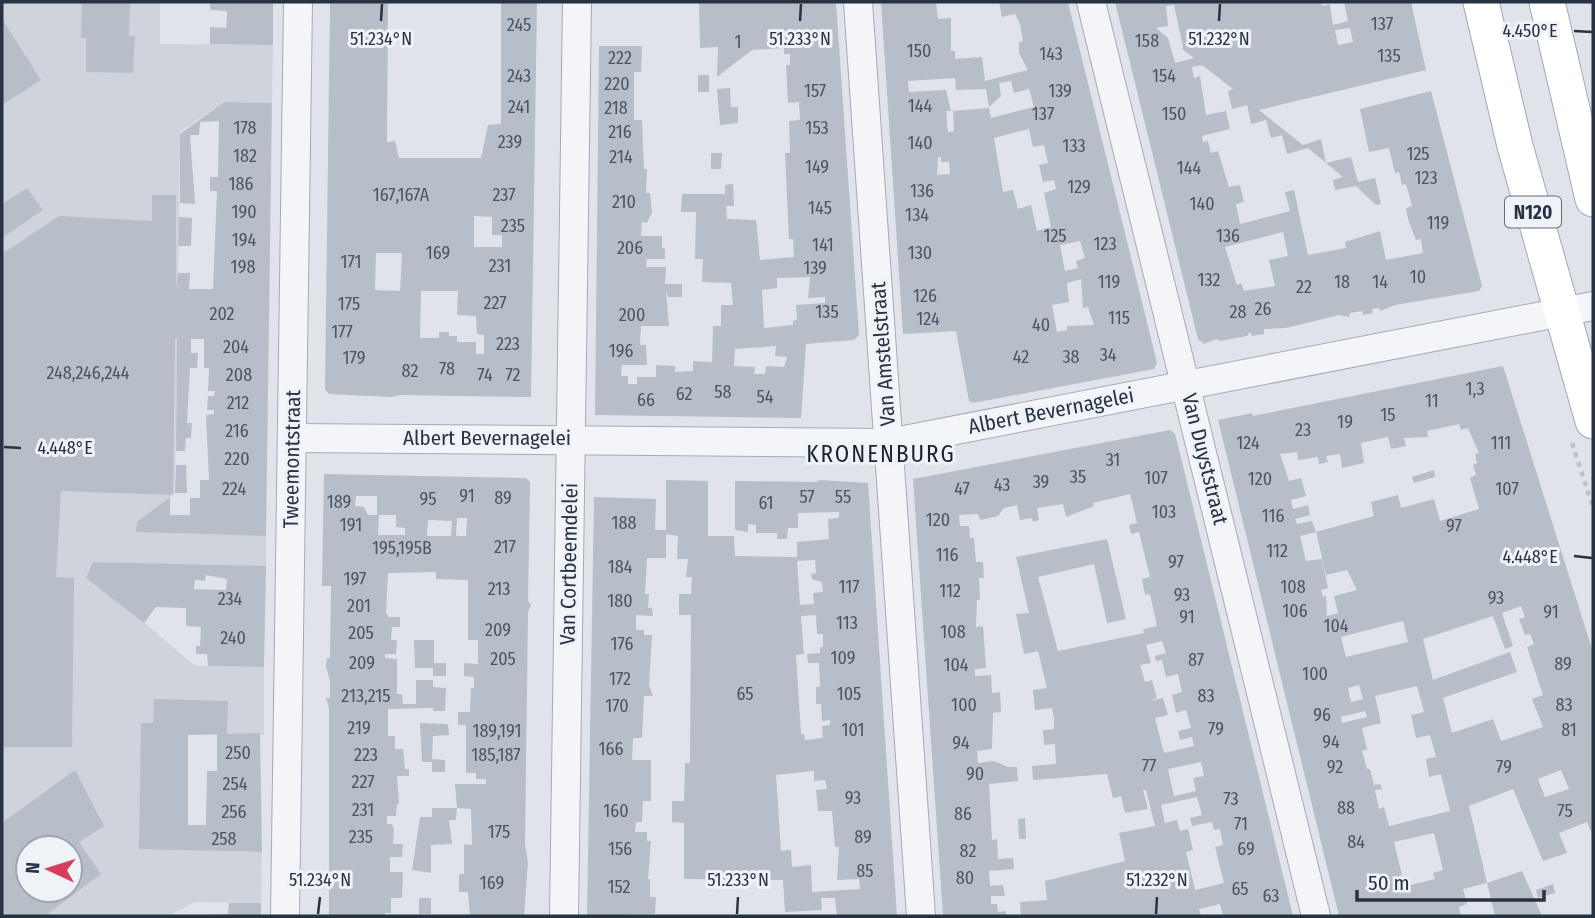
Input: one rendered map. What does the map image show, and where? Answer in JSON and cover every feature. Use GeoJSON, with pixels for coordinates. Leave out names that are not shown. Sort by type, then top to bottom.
{"type":"FeatureCollection","features":[{"type":"Feature","properties":{"kind":"main road","name":"N120"},"geometry":{"type":"LineString","coordinates":[[1481,2],[1515,146],[1577,309],[1593,421]]}},
{"type":"Feature","properties":{"kind":"main road","name":"N120"},"geometry":{"type":"LineString","coordinates":[[1547,2],[1593,199]]}},
{"type":"Feature","properties":{"kind":"street","name":"Tweemontstraat"},"geometry":{"type":"LineString","coordinates":[[285,916],[298,2]]}},
{"type":"Feature","properties":{"kind":"street","name":"Van Cortbeemdelei"},"geometry":{"type":"LineString","coordinates":[[564,916],[577,2]]}},
{"type":"Feature","properties":{"kind":"street","name":"Van Amstelstraat"},"geometry":{"type":"LineString","coordinates":[[858,2],[921,916]]}},
{"type":"Feature","properties":{"kind":"street","name":"Van Duyststraat"},"geometry":{"type":"LineString","coordinates":[[1091,2],[1316,916]]}},
{"type":"Feature","properties":{"kind":"street","name":"Albert Bevernagelei"},"geometry":{"type":"LineString","coordinates":[[292,438],[571,438],[889,443],[1577,309]]}},
{"type":"Feature","properties":{"kind":"shaded area"},"geometry":{"type":"Polygon","coordinates":[[[2,2],[160,2],[160,44],[273,45],[272,103],[224,102],[180,132],[175,493],[137,522],[137,532],[266,536],[266,566],[93,562],[86,578],[125,606],[195,666],[264,667],[264,735],[188,735],[187,850],[262,852],[261,903],[195,902],[168,916],[2,916],[2,2]]]}},
{"type":"Feature","properties":{"kind":"building"},"geometry":{"type":"Polygon","coordinates":[[[82,2],[130,2],[129,36],[135,36],[133,73],[86,72],[86,38],[81,38],[82,2]]]}},
{"type":"Feature","properties":{"kind":"building"},"geometry":{"type":"Polygon","coordinates":[[[210,2],[273,2],[273,45],[210,44],[210,27],[226,28],[227,11],[210,10],[210,2]]]}},
{"type":"Feature","properties":{"kind":"building"},"geometry":{"type":"Polygon","coordinates":[[[330,2],[388,2],[387,142],[395,141],[399,158],[481,158],[488,125],[501,124],[501,2],[537,2],[531,397],[391,397],[329,394],[325,389],[330,2]],[[474,216],[474,247],[502,247],[502,235],[492,235],[492,217],[474,216]],[[376,253],[375,290],[400,291],[402,253],[376,253]],[[421,291],[420,338],[439,338],[439,332],[449,332],[449,336],[457,336],[457,342],[476,342],[476,354],[484,354],[484,335],[477,334],[476,316],[457,315],[458,291],[421,291]]]}},
{"type":"Feature","properties":{"kind":"building"},"geometry":{"type":"Polygon","coordinates":[[[699,2],[836,2],[859,335],[854,340],[806,344],[801,418],[595,415],[599,46],[642,46],[641,72],[634,72],[634,120],[642,120],[644,169],[647,169],[646,193],[650,193],[652,212],[647,223],[642,222],[641,236],[662,236],[662,247],[665,249],[665,259],[647,259],[646,267],[666,267],[665,284],[682,284],[682,297],[668,297],[666,291],[669,326],[641,326],[640,345],[646,345],[647,365],[622,365],[621,376],[628,376],[628,384],[637,384],[637,377],[656,377],[656,365],[675,366],[675,372],[693,371],[693,361],[712,362],[713,326],[721,326],[721,305],[733,305],[731,283],[702,282],[703,259],[695,259],[696,212],[681,212],[682,194],[725,194],[725,185],[733,184],[734,206],[726,206],[727,219],[756,220],[760,260],[794,257],[793,239],[789,239],[785,153],[790,153],[789,121],[800,120],[799,102],[788,103],[786,65],[790,65],[790,54],[784,54],[784,48],[752,50],[717,77],[718,47],[700,48],[699,2]],[[810,277],[777,278],[777,288],[762,290],[764,328],[793,325],[793,321],[797,320],[796,305],[825,303],[825,297],[808,298],[810,277]],[[776,346],[735,349],[734,366],[755,367],[754,374],[765,374],[766,366],[784,367],[787,357],[775,356],[776,346]]]}},
{"type":"Feature","properties":{"kind":"building"},"geometry":{"type":"Polygon","coordinates":[[[881,2],[936,2],[938,19],[951,18],[951,51],[955,51],[955,59],[982,57],[985,81],[1028,70],[1019,53],[1019,42],[1023,41],[1020,24],[1015,14],[1002,17],[999,2],[1068,2],[1157,363],[1154,369],[973,403],[969,401],[956,331],[903,334],[881,2]],[[955,78],[908,81],[909,92],[946,90],[951,111],[946,111],[948,132],[954,131],[953,111],[989,108],[991,118],[1034,107],[1029,89],[1014,93],[1011,81],[999,83],[1001,96],[989,107],[986,89],[956,90],[955,78]],[[1029,129],[994,138],[1003,192],[1013,190],[1018,209],[1031,205],[1037,231],[1051,227],[1044,193],[1056,189],[1054,180],[1043,182],[1039,165],[1048,163],[1044,145],[1033,147],[1029,129]],[[938,157],[937,175],[950,174],[949,162],[941,162],[941,157],[938,157]],[[1080,241],[1060,245],[1065,271],[1078,268],[1076,261],[1085,258],[1080,241]],[[1081,279],[1067,283],[1069,302],[1052,305],[1057,332],[1067,330],[1067,326],[1094,325],[1088,307],[1083,308],[1081,279]]]}},
{"type":"Feature","properties":{"kind":"building"},"geometry":{"type":"Polygon","coordinates":[[[1115,2],[1321,2],[1322,6],[1330,4],[1333,25],[1348,21],[1344,2],[1411,2],[1426,70],[1259,110],[1303,145],[1321,139],[1326,163],[1308,148],[1287,154],[1282,135],[1271,138],[1266,120],[1251,124],[1247,105],[1232,109],[1228,91],[1233,89],[1202,65],[1192,67],[1194,78],[1200,76],[1206,115],[1226,111],[1230,129],[1202,136],[1203,142],[1208,141],[1211,153],[1218,151],[1229,187],[1240,185],[1244,202],[1236,204],[1240,224],[1290,211],[1285,192],[1294,190],[1308,255],[1346,248],[1345,242],[1380,231],[1386,260],[1423,253],[1421,239],[1416,240],[1408,219],[1406,208],[1412,206],[1406,184],[1402,185],[1399,172],[1395,173],[1389,148],[1369,152],[1360,109],[1431,91],[1482,286],[1479,291],[1395,305],[1380,311],[1379,308],[1372,309],[1373,313],[1363,315],[1362,311],[1350,313],[1349,317],[1339,315],[1286,328],[1264,329],[1264,334],[1252,336],[1250,332],[1247,336],[1220,341],[1216,339],[1204,344],[1198,339],[1115,2]],[[1174,5],[1166,6],[1168,26],[1156,28],[1168,38],[1175,63],[1194,58],[1181,48],[1183,47],[1174,5]],[[1350,28],[1335,30],[1338,45],[1353,42],[1350,28]],[[1283,232],[1225,247],[1237,285],[1241,283],[1244,291],[1275,286],[1269,260],[1288,256],[1283,232]]]}},
{"type":"Feature","properties":{"kind":"building"},"geometry":{"type":"Polygon","coordinates":[[[2,19],[41,80],[2,105],[2,19]]]}},
{"type":"Feature","properties":{"kind":"building"},"geometry":{"type":"Polygon","coordinates":[[[698,75],[709,75],[709,92],[698,92],[698,75]]]}},
{"type":"Feature","properties":{"kind":"building"},"geometry":{"type":"Polygon","coordinates":[[[730,88],[731,107],[738,107],[738,123],[720,125],[717,89],[730,88]]]}},
{"type":"Feature","properties":{"kind":"building"},"geometry":{"type":"Polygon","coordinates":[[[224,102],[272,103],[266,536],[136,532],[137,522],[170,497],[170,515],[190,515],[190,498],[200,498],[200,480],[209,480],[206,415],[214,414],[214,410],[207,410],[208,396],[214,396],[215,391],[208,391],[209,368],[204,368],[204,339],[191,339],[191,353],[198,353],[197,368],[190,368],[187,423],[192,423],[191,438],[186,438],[185,451],[176,451],[177,338],[173,495],[61,491],[56,577],[74,578],[72,747],[2,747],[2,254],[59,216],[152,221],[152,195],[176,195],[176,289],[178,273],[190,273],[189,289],[213,289],[217,191],[210,191],[210,177],[218,177],[219,121],[200,122],[199,135],[190,135],[195,204],[180,203],[180,134],[224,102]]]}},
{"type":"Feature","properties":{"kind":"building"},"geometry":{"type":"Polygon","coordinates":[[[711,153],[722,153],[721,169],[711,169],[711,153]]]}},
{"type":"Feature","properties":{"kind":"building"},"geometry":{"type":"Polygon","coordinates":[[[1351,157],[1358,182],[1375,178],[1381,204],[1376,205],[1356,186],[1335,190],[1333,180],[1343,177],[1326,163],[1351,157]]]}},
{"type":"Feature","properties":{"kind":"building"},"geometry":{"type":"Polygon","coordinates":[[[27,188],[43,210],[2,238],[2,204],[27,188]]]}},
{"type":"Feature","properties":{"kind":"building"},"geometry":{"type":"Polygon","coordinates":[[[179,217],[192,218],[191,246],[178,246],[179,217]]]}},
{"type":"Feature","properties":{"kind":"building"},"geometry":{"type":"Polygon","coordinates":[[[1503,366],[1593,652],[1593,837],[1587,822],[1559,833],[1567,853],[1543,861],[1513,789],[1469,806],[1487,883],[1463,889],[1467,904],[1459,907],[1461,916],[1339,916],[1218,420],[1252,413],[1253,416],[1503,366]],[[1459,424],[1427,431],[1428,437],[1404,438],[1406,446],[1391,449],[1388,437],[1361,443],[1364,463],[1342,468],[1340,454],[1326,456],[1328,462],[1319,464],[1318,457],[1298,460],[1297,452],[1280,454],[1289,481],[1301,478],[1306,496],[1291,500],[1293,509],[1308,505],[1310,515],[1295,519],[1297,524],[1312,521],[1316,532],[1374,516],[1371,502],[1398,495],[1401,508],[1434,499],[1440,521],[1479,509],[1470,478],[1476,475],[1473,465],[1477,463],[1475,454],[1479,453],[1468,428],[1461,430],[1459,424]],[[1316,532],[1300,536],[1306,561],[1322,559],[1328,588],[1321,590],[1323,597],[1326,596],[1327,616],[1338,613],[1334,596],[1357,590],[1347,570],[1326,575],[1316,532]],[[1521,606],[1502,613],[1513,646],[1505,649],[1493,616],[1423,639],[1433,680],[1510,652],[1517,672],[1443,698],[1452,733],[1493,719],[1501,741],[1543,727],[1532,699],[1543,695],[1527,647],[1534,644],[1530,634],[1525,635],[1519,619],[1525,617],[1521,606]],[[1403,621],[1341,637],[1346,657],[1408,642],[1403,621]],[[1359,685],[1348,688],[1351,702],[1363,699],[1359,685]],[[1417,686],[1375,696],[1381,723],[1362,728],[1367,749],[1362,751],[1374,785],[1380,784],[1382,789],[1375,790],[1379,809],[1384,807],[1389,826],[1450,811],[1441,774],[1429,777],[1426,759],[1436,757],[1430,735],[1416,738],[1411,715],[1424,712],[1417,686]],[[1365,711],[1341,717],[1342,723],[1367,717],[1365,711]],[[1561,770],[1538,779],[1545,797],[1569,789],[1561,770]],[[1434,833],[1394,842],[1402,875],[1396,877],[1398,888],[1435,879],[1433,873],[1443,870],[1434,833]]]}},
{"type":"Feature","properties":{"kind":"building"},"geometry":{"type":"Polygon","coordinates":[[[1170,430],[1175,434],[1293,916],[1223,916],[1220,904],[1199,909],[1201,916],[1021,916],[1020,902],[1047,900],[1045,881],[1125,861],[1119,833],[1155,826],[1146,790],[1143,790],[1148,809],[1125,813],[1121,796],[1113,798],[1107,774],[1033,780],[1032,766],[1056,764],[1055,744],[1044,745],[1043,730],[1054,729],[1054,718],[1052,708],[1035,710],[1033,690],[1047,688],[1038,651],[1024,654],[1016,614],[1029,613],[1016,557],[1107,539],[1126,619],[1107,623],[1094,564],[1038,577],[1058,651],[1144,633],[1143,629],[1157,626],[1150,594],[1145,595],[1142,579],[1150,577],[1139,532],[1131,534],[1129,525],[1137,523],[1130,494],[1093,503],[1094,506],[1066,517],[1063,504],[1037,508],[1039,520],[1033,522],[1032,518],[1020,520],[1017,505],[1004,508],[998,516],[980,520],[978,514],[959,515],[960,526],[969,526],[970,538],[974,538],[976,562],[983,562],[984,578],[979,578],[980,600],[977,600],[976,627],[983,626],[986,668],[975,669],[975,676],[991,675],[992,693],[1000,692],[1001,712],[993,713],[992,749],[977,751],[978,763],[994,761],[1008,767],[1017,767],[1018,781],[989,784],[992,840],[997,839],[998,859],[1013,858],[1014,869],[989,871],[990,886],[1003,885],[1005,896],[991,896],[991,904],[997,904],[998,912],[1006,911],[1006,916],[943,916],[913,479],[1170,430]],[[1162,641],[1146,645],[1151,663],[1140,665],[1145,682],[1152,680],[1157,698],[1150,701],[1163,698],[1168,715],[1155,718],[1164,753],[1194,746],[1192,737],[1180,740],[1178,731],[1191,728],[1186,710],[1176,713],[1172,695],[1182,692],[1178,674],[1166,677],[1162,660],[1156,661],[1155,656],[1166,653],[1162,641]],[[1201,762],[1168,769],[1174,796],[1196,791],[1193,778],[1204,776],[1201,762]],[[1197,797],[1161,805],[1165,823],[1177,820],[1180,831],[1188,829],[1193,850],[1186,852],[1195,890],[1224,883],[1215,847],[1223,845],[1220,829],[1214,830],[1212,822],[1192,826],[1190,818],[1202,815],[1197,797]]]}},
{"type":"Feature","properties":{"kind":"building"},"geometry":{"type":"Polygon","coordinates":[[[176,465],[186,465],[187,493],[175,493],[176,465]]]}},
{"type":"Feature","properties":{"kind":"building"},"geometry":{"type":"Polygon","coordinates":[[[1434,470],[1435,477],[1414,483],[1412,477],[1434,470]]]}},
{"type":"Feature","properties":{"kind":"building"},"geometry":{"type":"Polygon","coordinates":[[[324,474],[526,478],[530,482],[528,601],[531,605],[528,612],[525,845],[528,862],[524,916],[470,916],[468,892],[459,892],[459,874],[464,874],[464,844],[472,845],[471,809],[457,808],[455,784],[486,784],[486,779],[476,779],[476,773],[466,773],[466,725],[458,725],[458,712],[470,712],[474,677],[464,676],[464,663],[478,664],[478,640],[468,640],[468,580],[436,579],[436,572],[388,573],[386,613],[389,617],[400,617],[400,627],[392,627],[391,640],[397,640],[396,654],[385,654],[385,658],[397,659],[397,694],[402,694],[403,704],[416,704],[416,680],[433,680],[433,687],[446,688],[445,711],[433,711],[433,708],[388,709],[388,736],[395,736],[395,749],[403,749],[405,769],[409,769],[409,776],[397,776],[399,804],[396,816],[387,816],[387,824],[392,824],[394,830],[393,844],[403,844],[402,857],[390,857],[390,872],[403,872],[402,898],[391,898],[391,913],[385,913],[385,916],[329,916],[329,708],[326,698],[330,698],[330,681],[326,666],[327,658],[330,658],[331,586],[322,586],[324,474]],[[356,496],[355,506],[364,507],[368,515],[377,515],[377,496],[356,496]],[[379,515],[378,535],[405,535],[405,528],[396,527],[396,515],[379,515]],[[457,518],[456,536],[466,536],[467,518],[457,518]],[[428,520],[427,536],[451,536],[452,521],[428,520]]]}},
{"type":"Feature","properties":{"kind":"building"},"geometry":{"type":"Polygon","coordinates":[[[666,480],[708,481],[708,536],[734,536],[735,556],[797,557],[797,542],[829,539],[828,519],[839,518],[839,512],[798,513],[798,528],[788,528],[787,539],[777,539],[777,533],[756,533],[756,525],[748,524],[748,532],[735,530],[735,481],[820,480],[868,483],[897,916],[837,916],[835,898],[821,898],[822,910],[785,912],[783,880],[684,879],[684,823],[672,822],[672,801],[684,801],[685,763],[690,763],[691,615],[679,615],[679,594],[691,594],[692,577],[686,577],[688,559],[677,559],[678,536],[666,534],[666,558],[647,558],[645,594],[649,594],[648,608],[652,608],[653,616],[636,615],[636,630],[644,630],[644,635],[652,635],[649,685],[653,696],[644,696],[642,738],[633,738],[632,760],[651,760],[651,801],[643,801],[642,822],[636,822],[635,832],[647,832],[647,841],[651,841],[648,879],[650,897],[656,897],[655,914],[587,916],[594,497],[656,499],[655,530],[666,530],[666,480]],[[815,560],[797,561],[800,605],[814,604],[813,593],[823,592],[822,582],[812,579],[811,574],[816,573],[815,560]],[[816,615],[801,616],[804,654],[796,655],[801,734],[804,734],[805,740],[823,738],[822,726],[830,725],[830,720],[822,721],[821,704],[816,704],[816,687],[820,687],[819,663],[808,663],[807,654],[820,653],[823,634],[817,634],[816,615]],[[814,771],[776,775],[781,851],[791,850],[792,867],[811,865],[812,892],[860,889],[859,879],[837,880],[839,847],[835,847],[832,811],[818,811],[816,790],[827,789],[825,780],[814,781],[814,771]]]}},
{"type":"Feature","properties":{"kind":"building"},"geometry":{"type":"Polygon","coordinates":[[[93,562],[266,566],[264,667],[208,666],[207,654],[196,654],[196,646],[200,646],[201,627],[186,626],[186,608],[156,607],[144,623],[86,578],[93,562]],[[206,575],[205,581],[195,580],[194,589],[226,590],[227,579],[206,575]]]}},
{"type":"Feature","properties":{"kind":"building"},"geometry":{"type":"Polygon","coordinates":[[[414,640],[434,640],[434,663],[446,663],[446,676],[433,676],[433,668],[415,668],[414,640]]]}},
{"type":"Feature","properties":{"kind":"building"},"geometry":{"type":"Polygon","coordinates":[[[154,699],[228,701],[227,734],[260,733],[262,852],[139,849],[141,723],[153,723],[154,699]],[[217,734],[188,735],[188,825],[206,825],[207,771],[217,771],[217,734]]]}},
{"type":"Feature","properties":{"kind":"building"},"geometry":{"type":"Polygon","coordinates":[[[420,723],[448,724],[449,735],[433,736],[432,759],[445,760],[445,772],[432,772],[432,762],[422,762],[420,723]]]}},
{"type":"Feature","properties":{"kind":"building"},"geometry":{"type":"Polygon","coordinates":[[[75,770],[104,826],[84,839],[84,834],[14,834],[14,904],[61,904],[45,916],[2,916],[2,823],[75,770]]]}},
{"type":"Feature","properties":{"kind":"building"},"geometry":{"type":"Polygon","coordinates":[[[432,808],[457,808],[456,820],[449,820],[452,844],[431,845],[431,873],[412,870],[420,817],[432,817],[432,808]]]}},
{"type":"Feature","properties":{"kind":"building"},"geometry":{"type":"Polygon","coordinates":[[[1025,818],[1026,839],[1019,839],[1018,819],[1025,818]]]}},
{"type":"Feature","properties":{"kind":"building"},"geometry":{"type":"Polygon","coordinates":[[[84,849],[101,874],[84,887],[84,849]]]}},
{"type":"Feature","properties":{"kind":"building"},"geometry":{"type":"Polygon","coordinates":[[[1522,871],[1542,916],[1495,916],[1487,883],[1522,871]]]}},
{"type":"Feature","properties":{"kind":"building"},"geometry":{"type":"Polygon","coordinates":[[[1553,884],[1555,893],[1538,898],[1536,890],[1553,884]]]}},
{"type":"Feature","properties":{"kind":"building"},"geometry":{"type":"Polygon","coordinates":[[[419,898],[431,898],[431,914],[419,914],[419,898]]]}},
{"type":"Feature","properties":{"kind":"building"},"geometry":{"type":"Polygon","coordinates":[[[229,903],[261,903],[261,916],[202,914],[228,914],[229,903]]]}},
{"type":"Feature","properties":{"kind":"district","name":"KRONENBURG"},"geometry":{"type":"Point","coordinates":[881,454]}}]}
